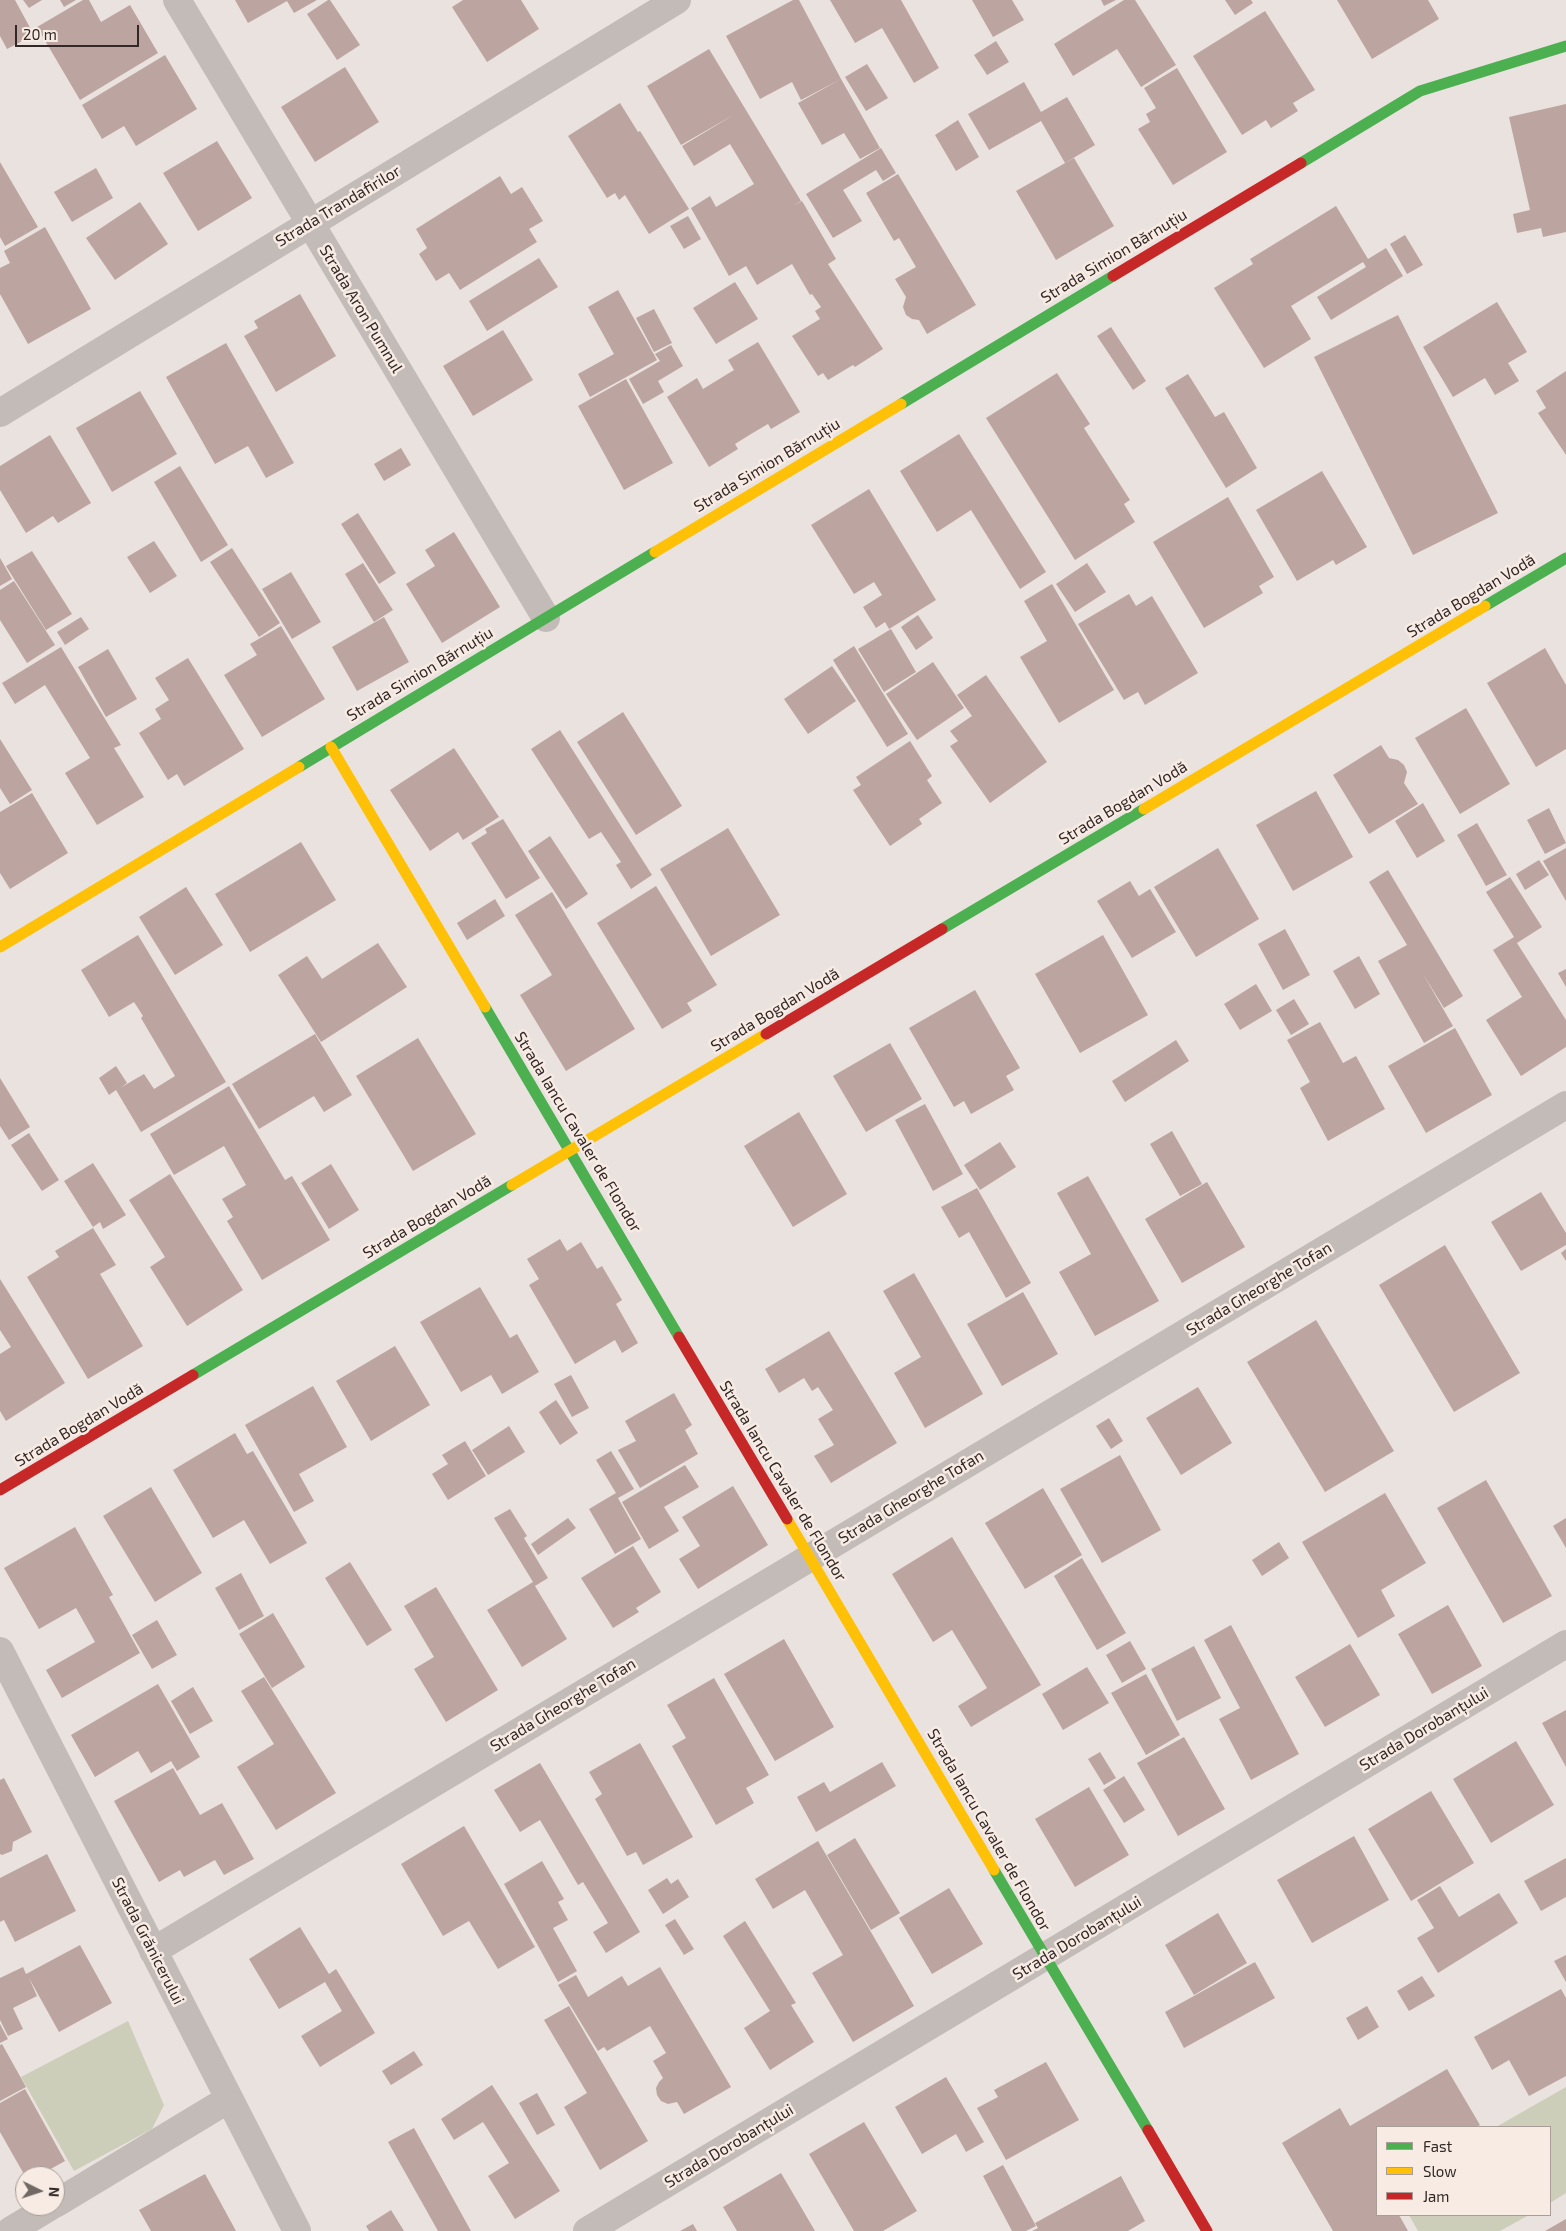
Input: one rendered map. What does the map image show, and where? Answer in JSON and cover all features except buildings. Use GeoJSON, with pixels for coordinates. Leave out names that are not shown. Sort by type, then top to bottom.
{"type":"FeatureCollection","features":[{"type":"Feature","properties":{"kind":"street","name":"Strada Aron Pumnul"},"geometry":{"type":"LineString","coordinates":[[177,0],[546,618]]}},
{"type":"Feature","properties":{"kind":"street","name":"Strada Trandafirilor"},"geometry":{"type":"LineString","coordinates":[[0,413],[676,0]]}},
{"type":"Feature","properties":{"kind":"street","name":"Strada Simion Bărnuțiu"},"geometry":{"type":"LineString","coordinates":[[0,947],[1420,91],[1566,46]]}},
{"type":"Feature","properties":{"kind":"street","name":"Strada Bogdan Vodă"},"geometry":{"type":"LineString","coordinates":[[0,1490],[1566,558]]}},
{"type":"Feature","properties":{"kind":"street","name":"Strada Iancu Cavaler de Flondor"},"geometry":{"type":"LineString","coordinates":[[331,747],[1207,2231]]}},
{"type":"Feature","properties":{"kind":"street","name":"Strada Gheorghe Tofan"},"geometry":{"type":"LineString","coordinates":[[153,1951],[1566,1105]]}},
{"type":"Feature","properties":{"kind":"street","name":"Strada Dorobanțului"},"geometry":{"type":"LineString","coordinates":[[587,2231],[1566,1644]]}},
{"type":"Feature","properties":{"kind":"street","name":"Strada Grănicerului"},"geometry":{"type":"LineString","coordinates":[[0,1651],[297,2231]]}},
{"type":"Feature","properties":{"kind":"street"},"geometry":{"type":"LineString","coordinates":[[65,2198],[229,2099]]}},
{"type":"Feature","properties":{"kind":"street"},"geometry":{"type":"LineString","coordinates":[[10,2231],[35,2216]]}},
{"type":"Feature","properties":{"kind":"green space"},"geometry":{"type":"Polygon","coordinates":[[[128,2021],[164,2105],[152,2129],[74,2171],[21,2077],[128,2021]]]}},
{"type":"Feature","properties":{"kind":"green space"},"geometry":{"type":"Polygon","coordinates":[[[1566,2087],[1566,2193],[1551,2202],[1551,2126],[1498,2126],[1566,2087]]]}},
{"type":"Feature","properties":{"kind":"green space"},"geometry":{"type":"Polygon","coordinates":[[[1410,2216],[1527,2216],[1500,2231],[1418,2231],[1410,2216]]]}},
{"type":"Feature","properties":{"kind":"traffic: fast"},"geometry":{"type":"LineString","coordinates":[[1301,163],[1420,91],[1566,46]]}},
{"type":"Feature","properties":{"kind":"traffic: fast"},"geometry":{"type":"LineString","coordinates":[[901,404],[1113,276]]}},
{"type":"Feature","properties":{"kind":"traffic: fast"},"geometry":{"type":"LineString","coordinates":[[299,767],[655,552]]}},
{"type":"Feature","properties":{"kind":"traffic: fast"},"geometry":{"type":"LineString","coordinates":[[1485,606],[1566,558]]}},
{"type":"Feature","properties":{"kind":"traffic: fast"},"geometry":{"type":"LineString","coordinates":[[942,929],[1144,809]]}},
{"type":"Feature","properties":{"kind":"traffic: fast"},"geometry":{"type":"LineString","coordinates":[[485,1007],[679,1337]]}},
{"type":"Feature","properties":{"kind":"traffic: fast"},"geometry":{"type":"LineString","coordinates":[[193,1375],[512,1185]]}},
{"type":"Feature","properties":{"kind":"traffic: fast"},"geometry":{"type":"LineString","coordinates":[[994,1870],[1148,2130]]}},
{"type":"Feature","properties":{"kind":"traffic: slow"},"geometry":{"type":"LineString","coordinates":[[655,552],[901,404]]}},
{"type":"Feature","properties":{"kind":"traffic: slow"},"geometry":{"type":"LineString","coordinates":[[1144,809],[1485,606]]}},
{"type":"Feature","properties":{"kind":"traffic: slow"},"geometry":{"type":"LineString","coordinates":[[331,747],[485,1007]]}},
{"type":"Feature","properties":{"kind":"traffic: slow"},"geometry":{"type":"LineString","coordinates":[[0,947],[299,767]]}},
{"type":"Feature","properties":{"kind":"traffic: slow"},"geometry":{"type":"LineString","coordinates":[[512,1185],[766,1034]]}},
{"type":"Feature","properties":{"kind":"traffic: slow"},"geometry":{"type":"LineString","coordinates":[[787,1519],[994,1870]]}},
{"type":"Feature","properties":{"kind":"traffic: jam"},"geometry":{"type":"LineString","coordinates":[[1113,276],[1301,163]]}},
{"type":"Feature","properties":{"kind":"traffic: jam"},"geometry":{"type":"LineString","coordinates":[[766,1034],[942,929]]}},
{"type":"Feature","properties":{"kind":"traffic: jam"},"geometry":{"type":"LineString","coordinates":[[679,1337],[787,1519]]}},
{"type":"Feature","properties":{"kind":"traffic: jam"},"geometry":{"type":"LineString","coordinates":[[0,1490],[193,1375]]}},
{"type":"Feature","properties":{"kind":"traffic: jam"},"geometry":{"type":"LineString","coordinates":[[1148,2130],[1207,2231]]}}]}
